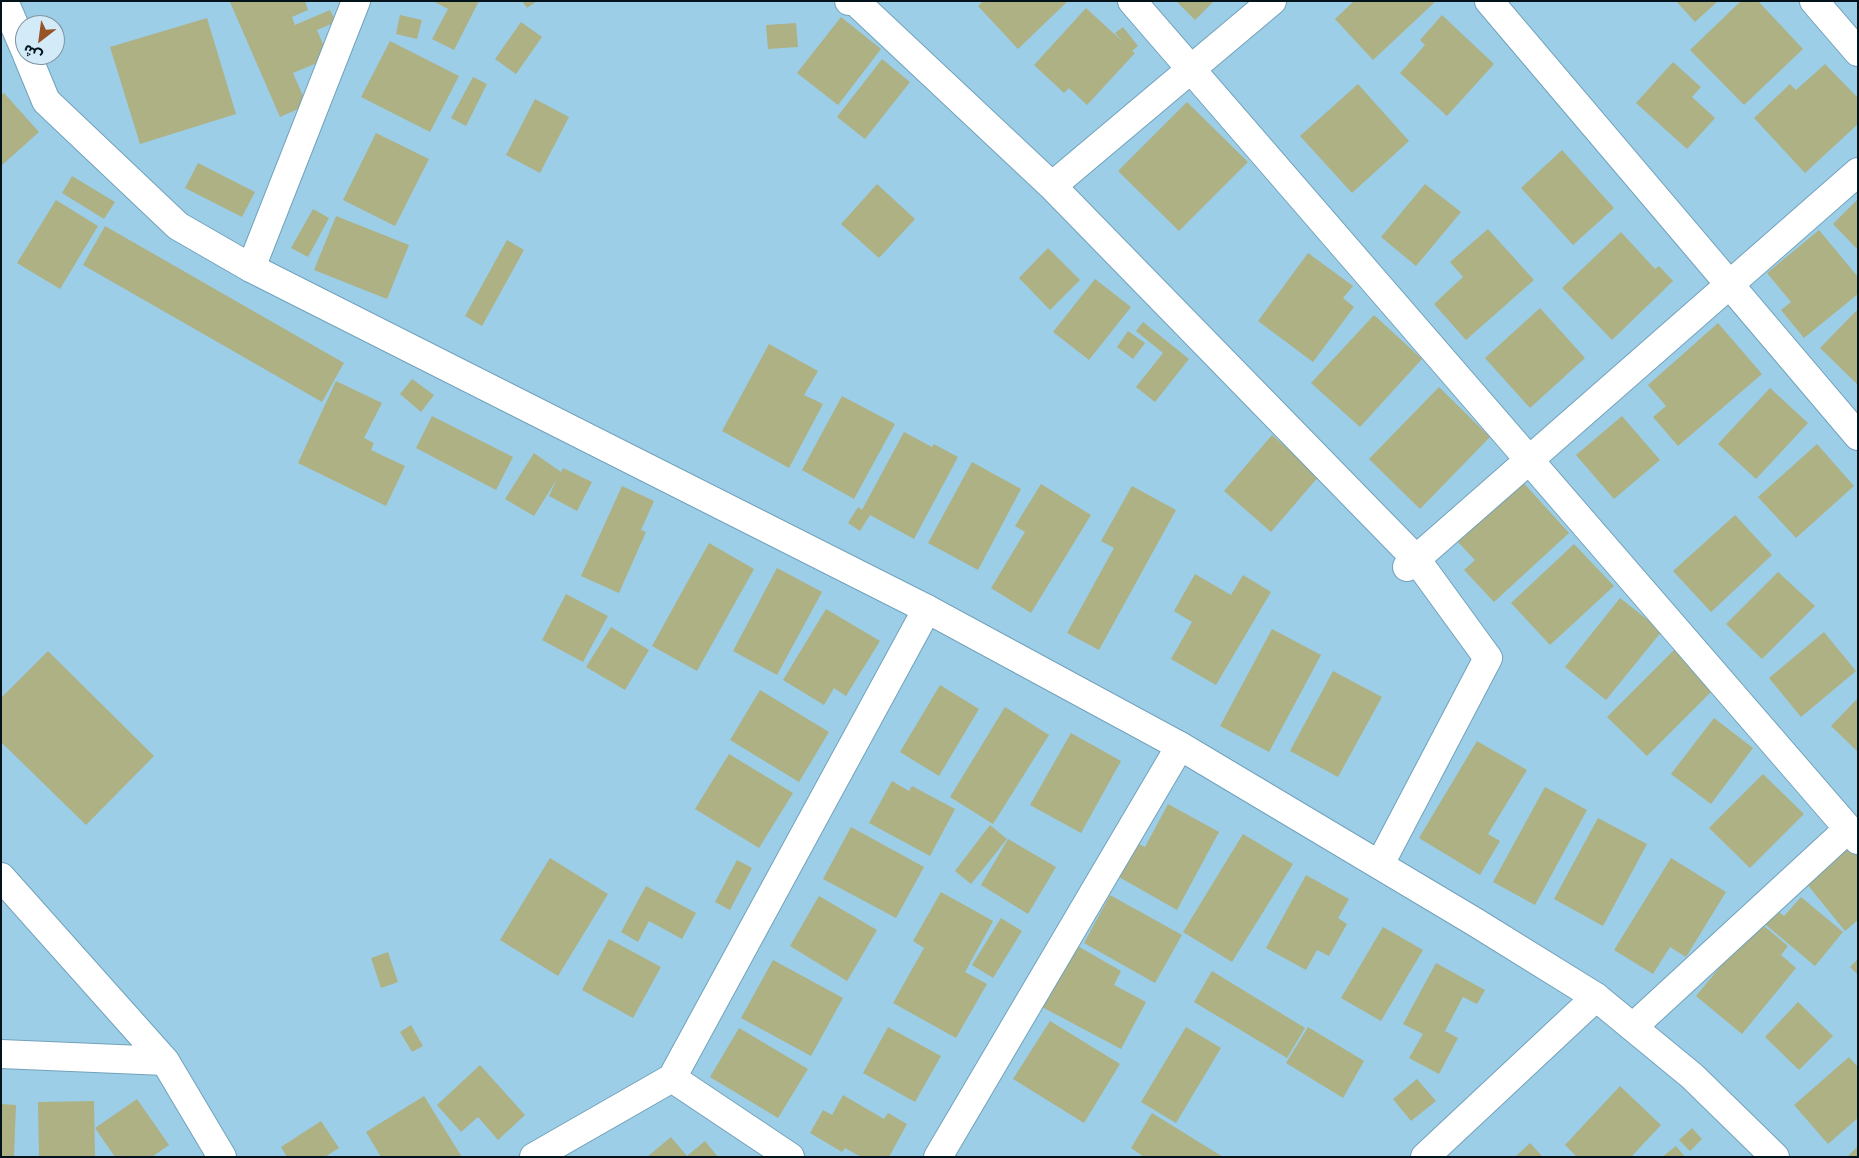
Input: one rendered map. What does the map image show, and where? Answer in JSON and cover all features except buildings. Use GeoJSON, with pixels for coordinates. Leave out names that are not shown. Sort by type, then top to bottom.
{"type":"FeatureCollection","features":[{"type":"Feature","properties":{"kind":"street"},"geometry":{"type":"LineString","coordinates":[[4,1],[15,27]]}},
{"type":"Feature","properties":{"kind":"street"},"geometry":{"type":"LineString","coordinates":[[251,268],[356,1]]}},
{"type":"Feature","properties":{"kind":"street"},"geometry":{"type":"LineString","coordinates":[[849,1],[856,2],[1052,186],[1411,563],[1488,658],[1380,864]]}},
{"type":"Feature","properties":{"kind":"street"},"geometry":{"type":"LineString","coordinates":[[1132,1],[1853,835],[1633,1027]]}},
{"type":"Feature","properties":{"kind":"street"},"geometry":{"type":"LineString","coordinates":[[1052,186],[1272,1]]}},
{"type":"Feature","properties":{"kind":"street"},"geometry":{"type":"LineString","coordinates":[[1489,1],[1858,436]]}},
{"type":"Feature","properties":{"kind":"street"},"geometry":{"type":"LineString","coordinates":[[1814,1],[1858,52]]}},
{"type":"Feature","properties":{"kind":"street"},"geometry":{"type":"LineString","coordinates":[[31,65],[46,101],[178,226],[251,268],[927,609],[1180,746],[1380,864],[1596,997],[1692,1076],[1775,1157]]}},
{"type":"Feature","properties":{"kind":"street"},"geometry":{"type":"LineString","coordinates":[[1411,563],[1858,172]]}},
{"type":"Feature","properties":{"kind":"street"},"geometry":{"type":"LineString","coordinates":[[534,1157],[672,1078],[927,609]]}},
{"type":"Feature","properties":{"kind":"street"},"geometry":{"type":"LineString","coordinates":[[938,1157],[1180,746]]}},
{"type":"Feature","properties":{"kind":"street"},"geometry":{"type":"LineString","coordinates":[[1,877],[166,1061],[222,1157]]}},
{"type":"Feature","properties":{"kind":"street"},"geometry":{"type":"LineString","coordinates":[[1425,1157],[1596,997]]}},
{"type":"Feature","properties":{"kind":"street"},"geometry":{"type":"LineString","coordinates":[[1,1054],[166,1061]]}},
{"type":"Feature","properties":{"kind":"street"},"geometry":{"type":"LineString","coordinates":[[672,1078],[790,1157]]}}]}
